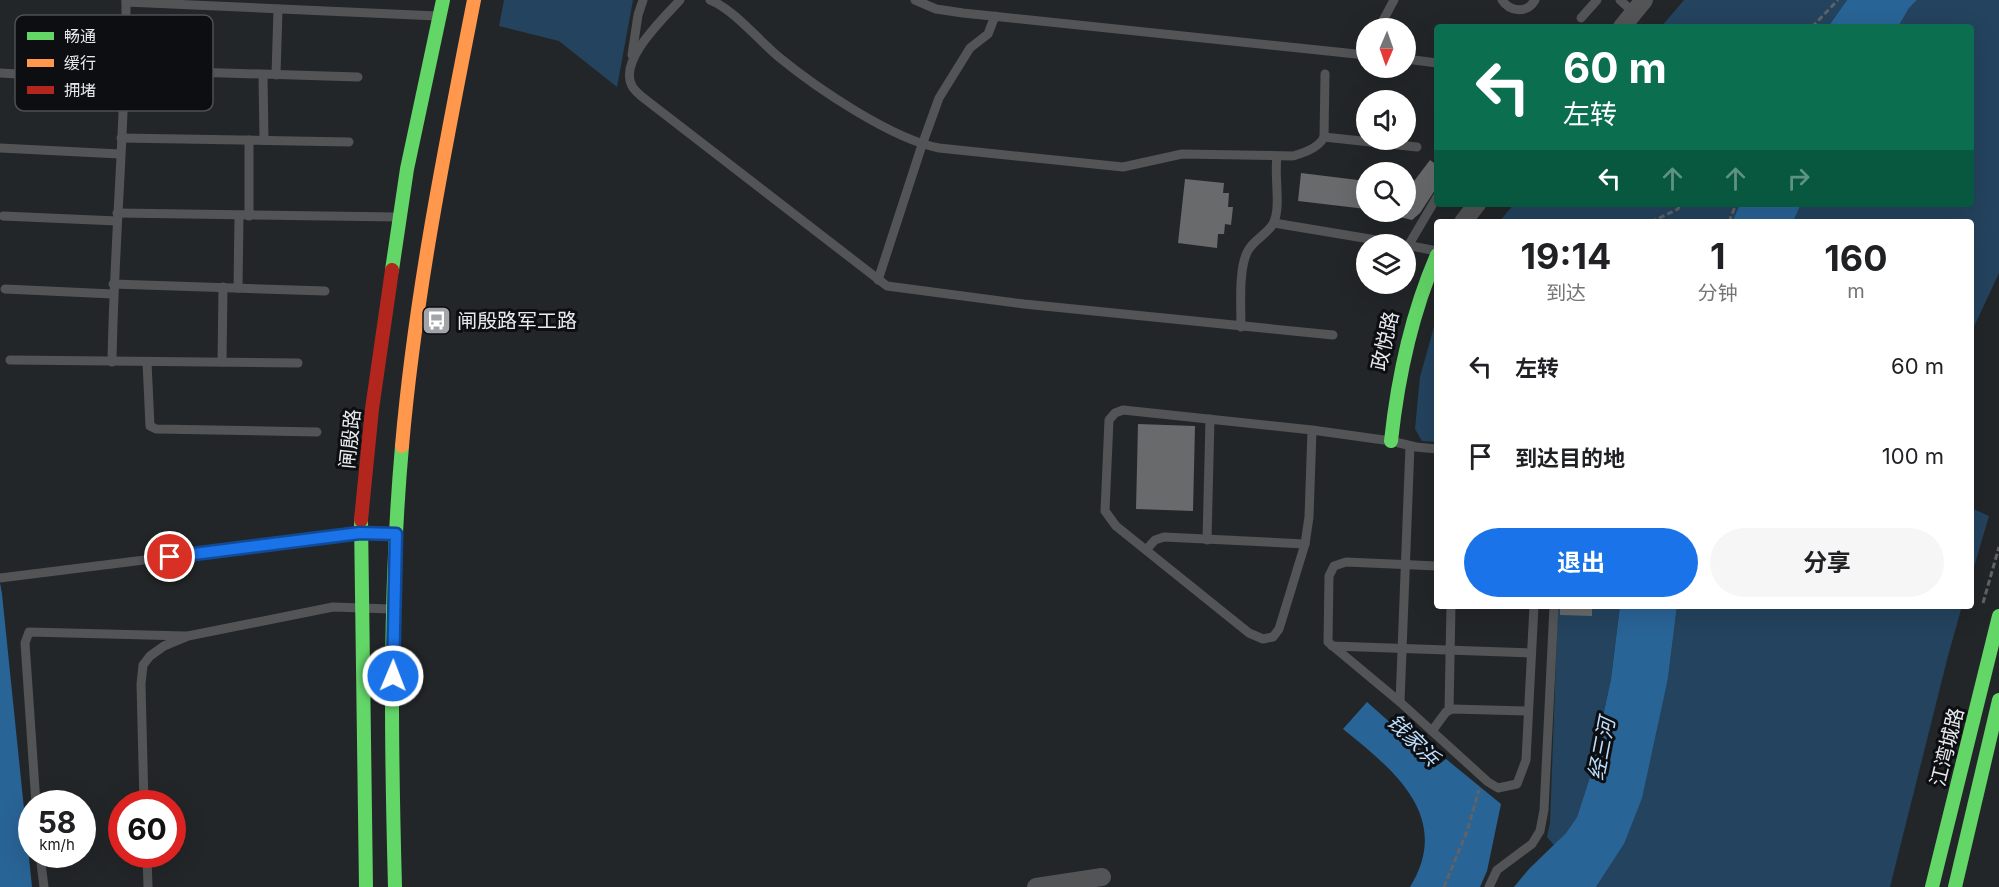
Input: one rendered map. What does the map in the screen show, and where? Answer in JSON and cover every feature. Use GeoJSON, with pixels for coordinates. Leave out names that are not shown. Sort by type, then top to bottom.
{"type":"FeatureCollection","features":[{"type":"Feature","properties":{"kind":"main road","name":"闸殷路"},"geometry":{"type":"LineString","coordinates":[[366,887],[360,533],[372,409],[407,169],[443,0]]}},
{"type":"Feature","properties":{"kind":"main road"},"geometry":{"type":"LineString","coordinates":[[395,887],[392,789],[393,609],[406,402],[416,318],[439,182],[474,0]]}},
{"type":"Feature","properties":{"kind":"main road","name":"政悦路"},"geometry":{"type":"LineString","coordinates":[[1391,441],[1404,350],[1419,297],[1434,260]]}},
{"type":"Feature","properties":{"kind":"main road","name":"江湾城路"},"geometry":{"type":"LineString","coordinates":[[1932,887],[1999,616]]}},
{"type":"Feature","properties":{"kind":"main road","name":"江湾城路"},"geometry":{"type":"LineString","coordinates":[[1955,887],[1999,700]]}},
{"type":"Feature","properties":{"kind":"street"},"geometry":{"type":"LineString","coordinates":[[1465,219],[1475,207]]}},
{"type":"Feature","properties":{"kind":"street"},"geometry":{"type":"LineString","coordinates":[[1036,887],[1102,877]]}},
{"type":"Feature","properties":{"kind":"lane"},"geometry":{"type":"LineString","coordinates":[[644,0],[638,15],[630,69],[632,87],[879,280],[893,288],[1241,327],[1333,335]]}},
{"type":"Feature","properties":{"kind":"lane"},"geometry":{"type":"LineString","coordinates":[[630,69],[637,50],[680,0]]}},
{"type":"Feature","properties":{"kind":"lane"},"geometry":{"type":"LineString","coordinates":[[710,0],[731,13],[780,58],[817,86],[881,125],[922,145],[939,148],[1123,167],[1182,154],[1277,157],[1303,153],[1322,143],[1324,137],[1325,74]]}},
{"type":"Feature","properties":{"kind":"lane"},"geometry":{"type":"LineString","coordinates":[[915,0],[936,9],[995,16],[1356,52]]}},
{"type":"Feature","properties":{"kind":"lane"},"geometry":{"type":"LineString","coordinates":[[1384,18],[1394,0]]}},
{"type":"Feature","properties":{"kind":"lane"},"geometry":{"type":"LineString","coordinates":[[1502,0],[1509,8],[1516,10],[1529,7],[1534,0]]}},
{"type":"Feature","properties":{"kind":"lane"},"geometry":{"type":"LineString","coordinates":[[1581,18],[1597,0]]}},
{"type":"Feature","properties":{"kind":"lane"},"geometry":{"type":"LineString","coordinates":[[1620,0],[1634,13]]}},
{"type":"Feature","properties":{"kind":"lane"},"geometry":{"type":"LineString","coordinates":[[126,1],[257,4],[278,9],[439,16]]}},
{"type":"Feature","properties":{"kind":"lane"},"geometry":{"type":"LineString","coordinates":[[276,75],[278,9]]}},
{"type":"Feature","properties":{"kind":"lane"},"geometry":{"type":"LineString","coordinates":[[879,280],[939,98],[970,48],[988,34],[995,16]]}},
{"type":"Feature","properties":{"kind":"lane"},"geometry":{"type":"LineString","coordinates":[[1416,60],[1434,63]]}},
{"type":"Feature","properties":{"kind":"lane"},"geometry":{"type":"LineString","coordinates":[[213,73],[358,77]]}},
{"type":"Feature","properties":{"kind":"lane"},"geometry":{"type":"LineString","coordinates":[[0,74],[15,75]]}},
{"type":"Feature","properties":{"kind":"lane"},"geometry":{"type":"LineString","coordinates":[[263,75],[264,140]]}},
{"type":"Feature","properties":{"kind":"lane"},"geometry":{"type":"LineString","coordinates":[[112,362],[113,289],[123,111]]}},
{"type":"Feature","properties":{"kind":"lane"},"geometry":{"type":"LineString","coordinates":[[1324,137],[1417,147]]}},
{"type":"Feature","properties":{"kind":"lane"},"geometry":{"type":"LineString","coordinates":[[121,138],[349,142]]}},
{"type":"Feature","properties":{"kind":"lane"},"geometry":{"type":"LineString","coordinates":[[238,288],[249,140]]}},
{"type":"Feature","properties":{"kind":"lane"},"geometry":{"type":"LineString","coordinates":[[0,148],[120,154]]}},
{"type":"Feature","properties":{"kind":"lane"},"geometry":{"type":"LineString","coordinates":[[1241,327],[1244,260],[1249,248],[1274,223],[1277,203],[1275,172],[1277,157]]}},
{"type":"Feature","properties":{"kind":"lane"},"geometry":{"type":"LineString","coordinates":[[1412,234],[1434,201]]}},
{"type":"Feature","properties":{"kind":"lane"},"geometry":{"type":"LineString","coordinates":[[3,216],[400,217]]}},
{"type":"Feature","properties":{"kind":"lane"},"geometry":{"type":"LineString","coordinates":[[1274,223],[1356,237]]}},
{"type":"Feature","properties":{"kind":"lane"},"geometry":{"type":"LineString","coordinates":[[1416,248],[1434,252]]}},
{"type":"Feature","properties":{"kind":"lane"},"geometry":{"type":"LineString","coordinates":[[222,362],[223,287]]}},
{"type":"Feature","properties":{"kind":"lane"},"geometry":{"type":"LineString","coordinates":[[5,289],[223,287],[325,291]]}},
{"type":"Feature","properties":{"kind":"lane"},"geometry":{"type":"LineString","coordinates":[[10,360],[298,363]]}},
{"type":"Feature","properties":{"kind":"lane"},"geometry":{"type":"LineString","coordinates":[[147,362],[150,426],[156,429],[317,432]]}},
{"type":"Feature","properties":{"kind":"lane"},"geometry":{"type":"LineString","coordinates":[[1312,430],[1310,517],[1305,544],[1279,629],[1273,637],[1263,639],[1249,633],[1116,526],[1105,512],[1109,420],[1115,413],[1123,410],[1312,430],[1434,449]]}},
{"type":"Feature","properties":{"kind":"lane"},"geometry":{"type":"LineString","coordinates":[[1207,540],[1210,419]]}},
{"type":"Feature","properties":{"kind":"lane"},"geometry":{"type":"LineString","coordinates":[[1400,702],[1410,446]]}},
{"type":"Feature","properties":{"kind":"lane"},"geometry":{"type":"LineString","coordinates":[[2,578],[360,533],[396,534]]}},
{"type":"Feature","properties":{"kind":"lane"},"geometry":{"type":"LineString","coordinates":[[1146,550],[1155,540],[1164,537],[1305,544]]}},
{"type":"Feature","properties":{"kind":"lane"},"geometry":{"type":"LineString","coordinates":[[1434,566],[1346,562],[1334,566],[1329,576],[1328,642],[1498,788],[1517,784],[1526,760],[1534,609]]}},
{"type":"Feature","properties":{"kind":"lane"},"geometry":{"type":"LineString","coordinates":[[143,790],[140,706],[143,665],[150,656],[164,646],[188,636],[333,607],[360,606],[393,609]]}},
{"type":"Feature","properties":{"kind":"lane"},"geometry":{"type":"LineString","coordinates":[[1449,710],[1451,609]]}},
{"type":"Feature","properties":{"kind":"lane"},"geometry":{"type":"LineString","coordinates":[[1489,887],[1497,870],[1532,844],[1540,831],[1544,810],[1554,609]]}},
{"type":"Feature","properties":{"kind":"lane"},"geometry":{"type":"LineString","coordinates":[[35,790],[25,643],[29,632],[188,636]]}},
{"type":"Feature","properties":{"kind":"lane"},"geometry":{"type":"LineString","coordinates":[[1332,646],[1532,653]]}},
{"type":"Feature","properties":{"kind":"lane"},"geometry":{"type":"LineString","coordinates":[[1432,731],[1452,708],[1528,711]]}},
{"type":"Feature","properties":{"kind":"lane"},"geometry":{"type":"LineString","coordinates":[[42,868],[44,887]]}},
{"type":"Feature","properties":{"kind":"lane"},"geometry":{"type":"LineString","coordinates":[[147,868],[148,887]]}},
{"type":"Feature","properties":{"kind":"path"},"geometry":{"type":"LineString","coordinates":[[1815,24],[1838,0]]}},
{"type":"Feature","properties":{"kind":"path"},"geometry":{"type":"LineString","coordinates":[[1657,219],[1679,207]]}},
{"type":"Feature","properties":{"kind":"path"},"geometry":{"type":"LineString","coordinates":[[1444,887],[1467,831],[1483,777]]}},
{"type":"Feature","properties":{"kind":"shaded area"},"geometry":{"type":"Polygon","coordinates":[[[504,0],[633,0],[617,87],[559,41],[499,26],[504,0]]]}},
{"type":"Feature","properties":{"kind":"shaded area"},"geometry":{"type":"Polygon","coordinates":[[[1684,0],[1847,0],[1830,24],[1664,24],[1684,0]]]}},
{"type":"Feature","properties":{"kind":"shaded area"},"geometry":{"type":"Polygon","coordinates":[[[1917,0],[1999,0],[1999,273],[1974,327],[1974,219],[1794,219],[1800,207],[1974,207],[1974,24],[1900,24],[1909,8],[1917,0]]]}},
{"type":"Feature","properties":{"kind":"shaded area"},"geometry":{"type":"Polygon","coordinates":[[[1512,207],[1739,207],[1733,219],[1502,219],[1512,207]]]}},
{"type":"Feature","properties":{"kind":"shaded area"},"geometry":{"type":"Polygon","coordinates":[[[1434,327],[1434,442],[1422,441],[1415,429],[1420,377],[1434,327]]]}},
{"type":"Feature","properties":{"kind":"shaded area"},"geometry":{"type":"Polygon","coordinates":[[[1974,509],[1989,516],[1974,567],[1974,509]]]}},
{"type":"Feature","properties":{"kind":"shaded area"},"geometry":{"type":"Polygon","coordinates":[[[1558,609],[1620,609],[1611,679],[1590,777],[1577,817],[1554,845],[1547,837],[1550,823],[1558,609]]]}},
{"type":"Feature","properties":{"kind":"shaded area"},"geometry":{"type":"Polygon","coordinates":[[[1677,609],[1961,609],[1890,887],[1596,887],[1624,844],[1668,678],[1677,609]]]}},
{"type":"Feature","properties":{"kind":"water"},"geometry":{"type":"Polygon","coordinates":[[[1847,0],[1917,0],[1909,8],[1900,24],[1830,24],[1847,0]]]}},
{"type":"Feature","properties":{"kind":"water"},"geometry":{"type":"Polygon","coordinates":[[[1739,207],[1800,207],[1794,219],[1733,219],[1739,207]]]}},
{"type":"Feature","properties":{"kind":"water"},"geometry":{"type":"Polygon","coordinates":[[[0,583],[22,790],[18,790],[18,868],[30,868],[32,887],[0,887],[0,583]]]}},
{"type":"Feature","properties":{"kind":"water","name":"经三河"},"geometry":{"type":"Polygon","coordinates":[[[1620,609],[1677,609],[1668,678],[1642,798],[1624,844],[1596,887],[1514,887],[1566,833],[1577,817],[1590,777],[1611,679],[1620,609]]]}},
{"type":"Feature","properties":{"kind":"water"},"geometry":{"type":"Polygon","coordinates":[[[1367,702],[1438,765],[1446,759],[1501,804],[1487,871],[1480,887],[1410,887],[1422,862],[1425,839],[1421,817],[1412,797],[1398,779],[1381,761],[1343,729],[1367,702]]]}},
{"type":"Feature","properties":{"kind":"building"},"geometry":{"type":"Polygon","coordinates":[[[1430,160],[1434,163],[1434,192],[1416,216],[1416,178],[1430,160]]]}},
{"type":"Feature","properties":{"kind":"building"},"geometry":{"type":"Polygon","coordinates":[[[1301,173],[1356,180],[1356,208],[1298,201],[1301,173]]]}},
{"type":"Feature","properties":{"kind":"building"},"geometry":{"type":"Polygon","coordinates":[[[1185,179],[1224,183],[1223,193],[1229,193],[1228,207],[1233,207],[1231,225],[1225,224],[1224,234],[1218,234],[1217,248],[1178,243],[1185,179]]]}},
{"type":"Feature","properties":{"kind":"building"},"geometry":{"type":"Polygon","coordinates":[[[1138,424],[1195,426],[1193,511],[1136,509],[1138,424]]]}},
{"type":"Feature","properties":{"kind":"building"},"geometry":{"type":"Polygon","coordinates":[[[1560,609],[1592,609],[1592,616],[1560,615],[1560,609]]]}},
{"type":"Feature","properties":{"kind":"traffic: fast"},"geometry":{"type":"LineString","coordinates":[[392,270],[407,169],[443,0]]}},
{"type":"Feature","properties":{"kind":"traffic: fast"},"geometry":{"type":"LineString","coordinates":[[1391,441],[1397,393],[1407,346],[1420,300],[1434,263]]}},
{"type":"Feature","properties":{"kind":"traffic: fast"},"geometry":{"type":"LineString","coordinates":[[395,887],[392,666],[395,556],[402,446]]}},
{"type":"Feature","properties":{"kind":"traffic: fast"},"geometry":{"type":"LineString","coordinates":[[361,520],[366,887]]}},
{"type":"Feature","properties":{"kind":"traffic: fast"},"geometry":{"type":"LineString","coordinates":[[1932,887],[1999,616]]}},
{"type":"Feature","properties":{"kind":"traffic: fast"},"geometry":{"type":"LineString","coordinates":[[1955,887],[1999,700]]}},
{"type":"Feature","properties":{"kind":"traffic: slow"},"geometry":{"type":"LineString","coordinates":[[402,446],[423,278],[474,0]]}},
{"type":"Feature","properties":{"kind":"traffic: jam"},"geometry":{"type":"LineString","coordinates":[[361,520],[372,409],[392,270]]}},
{"type":"Feature","properties":{"kind":"place","name":"闸殷路军工路"},"geometry":{"type":"Point","coordinates":[436,321]}},
{"type":"Feature","properties":{"kind":"route"},"geometry":{"type":"LineString","coordinates":[[170,557],[360,533],[396,534],[393,586],[393,676]]}},
{"type":"Feature","properties":{"kind":"water label","name":"钱家浜"},"geometry":{"type":"Point","coordinates":[1413,740]}}]}
